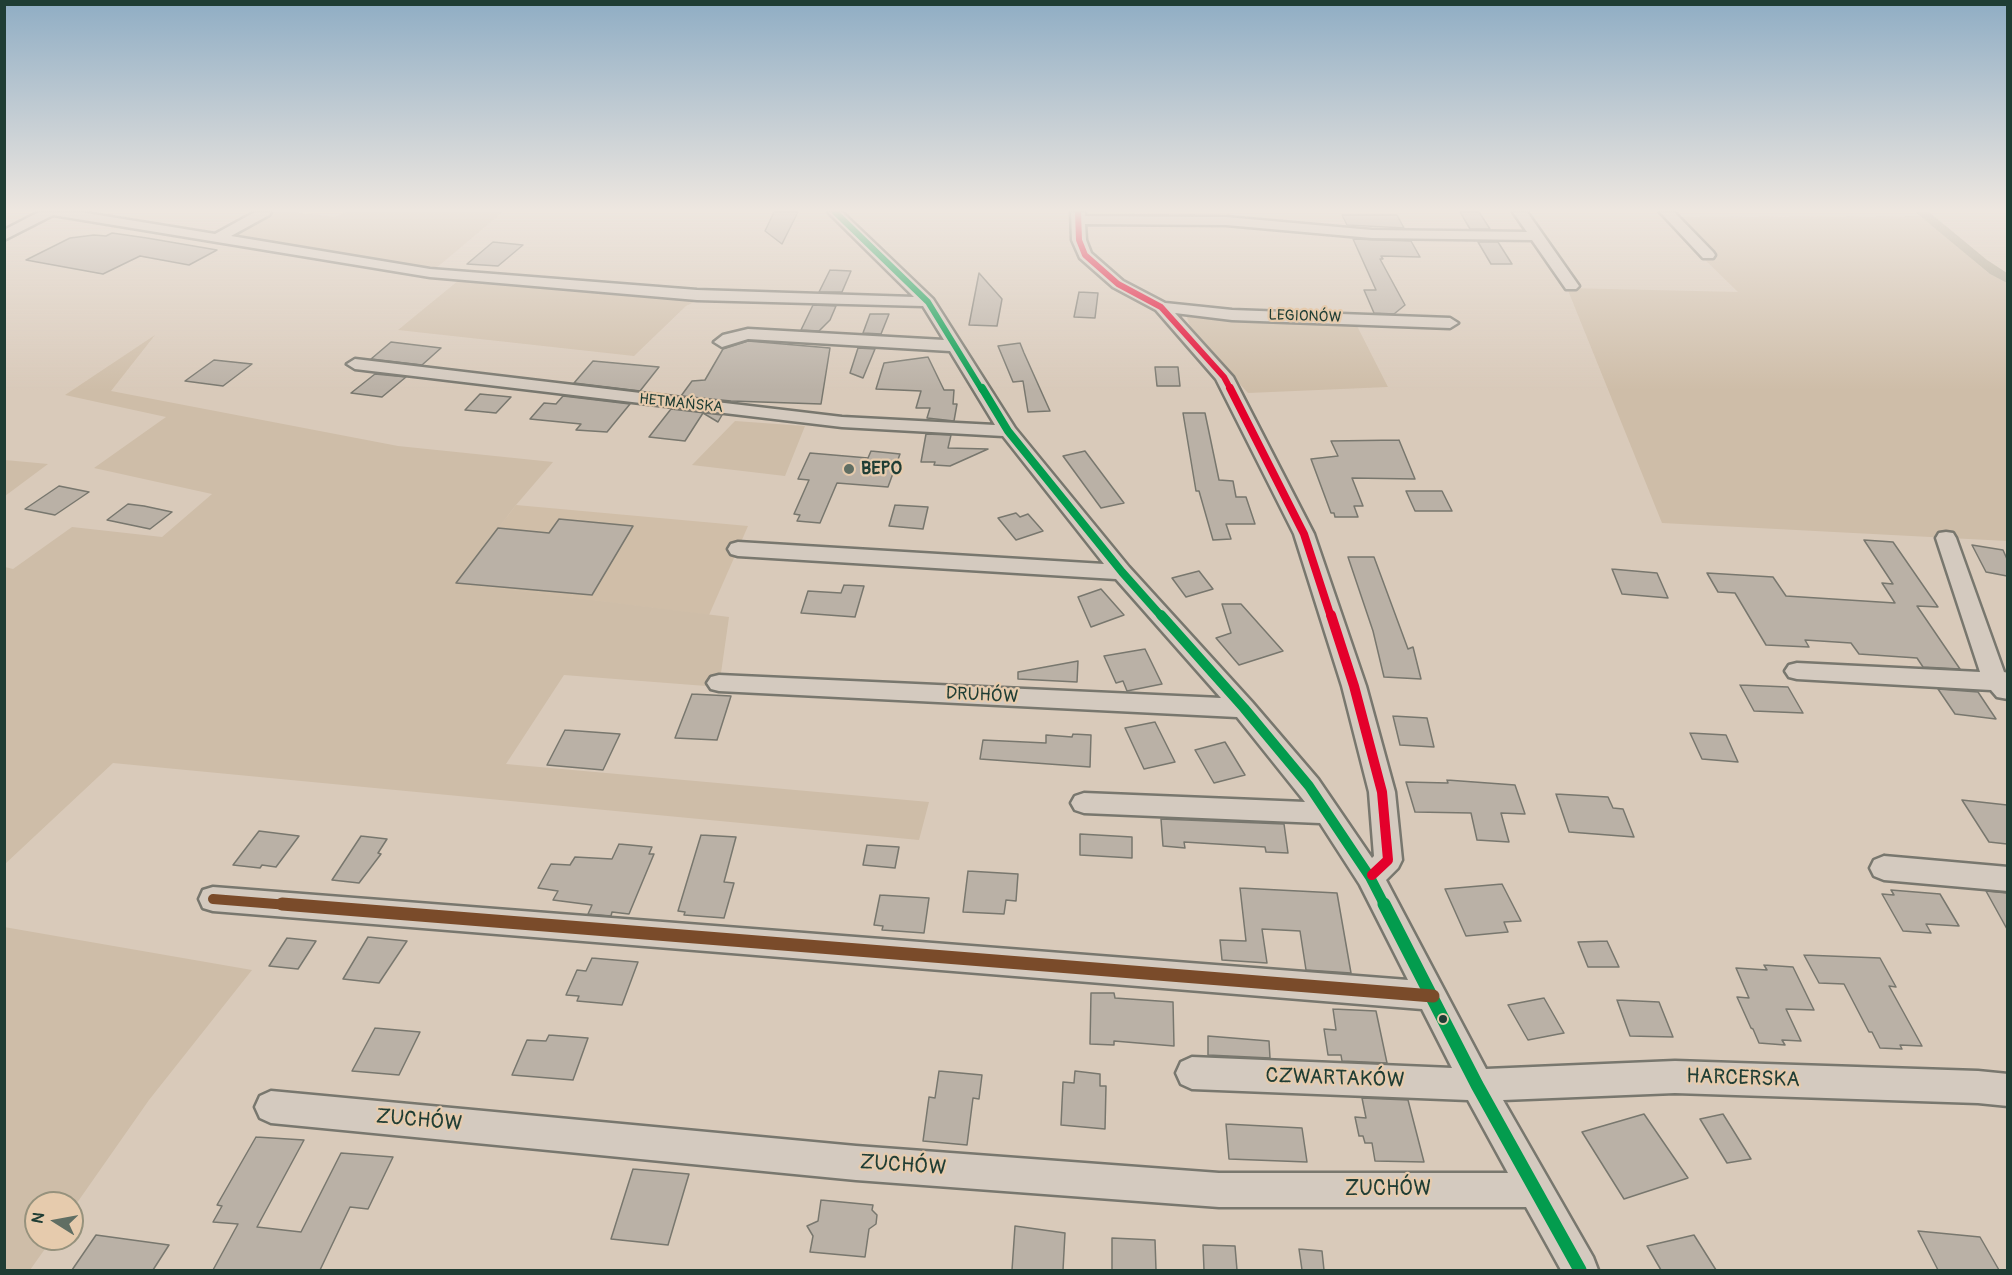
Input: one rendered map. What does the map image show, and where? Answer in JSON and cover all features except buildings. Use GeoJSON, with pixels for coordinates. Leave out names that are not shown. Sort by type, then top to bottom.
{"type":"FeatureCollection","features":[{"type":"Feature","properties":{"kind":"street"},"geometry":{"type":"LineString","coordinates":[[421,272],[697,295],[927,302]]}},
{"type":"Feature","properties":{"kind":"street"},"geometry":{"type":"LineString","coordinates":[[896,272],[927,302],[1008,431],[1122,572],[1244,708],[1309,786],[1370,877],[1477,1085],[1580,1270]]}},
{"type":"Feature","properties":{"kind":"street"},"geometry":{"type":"LineString","coordinates":[[1104,272],[1118,284],[1161,308],[1224,377],[1304,534],[1354,686],[1382,792],[1388,860],[1370,877]]}},
{"type":"Feature","properties":{"kind":"street"},"geometry":{"type":"LineString","coordinates":[[1561,272],[1571,286]]}},
{"type":"Feature","properties":{"kind":"street","name":"LEGIONÓW"},"geometry":{"type":"LineString","coordinates":[[1161,308],[1232,315],[1450,323]]}},
{"type":"Feature","properties":{"kind":"street"},"geometry":{"type":"LineString","coordinates":[[722,342],[748,334],[955,346]]}},
{"type":"Feature","properties":{"kind":"street","name":"HETMAŃSKA"},"geometry":{"type":"LineString","coordinates":[[355,364],[832,421],[1008,431]]}},
{"type":"Feature","properties":{"kind":"street"},"geometry":{"type":"LineString","coordinates":[[1946,538],[1993,675],[2004,686]]}},
{"type":"Feature","properties":{"kind":"street"},"geometry":{"type":"LineString","coordinates":[[738,549],[1122,572]]}},
{"type":"Feature","properties":{"kind":"street"},"geometry":{"type":"LineString","coordinates":[[1797,671],[2004,686]]}},
{"type":"Feature","properties":{"kind":"street","name":"DRUHÓW"},"geometry":{"type":"LineString","coordinates":[[719,683],[1244,708]]}},
{"type":"Feature","properties":{"kind":"street"},"geometry":{"type":"LineString","coordinates":[[1084,803],[1327,813]]}},
{"type":"Feature","properties":{"kind":"street"},"geometry":{"type":"LineString","coordinates":[[1884,868],[2007,879]]}},
{"type":"Feature","properties":{"kind":"street"},"geometry":{"type":"LineString","coordinates":[[213,899],[1433,996]]}},
{"type":"Feature","properties":{"kind":"street","name":"CZWARTAKÓW"},"geometry":{"type":"LineString","coordinates":[[1192,1073],[1477,1085]]}},
{"type":"Feature","properties":{"kind":"street","name":"HARCERSKA"},"geometry":{"type":"LineString","coordinates":[[1477,1085],[1675,1077],[1978,1087],[2007,1090]]}},
{"type":"Feature","properties":{"kind":"street","name":"ZUCHÓW"},"geometry":{"type":"LineString","coordinates":[[271,1107],[856,1163],[1219,1190],[1536,1190]]}},
{"type":"Feature","properties":{"kind":"shaded area"},"geometry":{"type":"Polygon","coordinates":[[[1717,272],[1987,272],[2007,283],[2007,541],[1662,523],[1567,288],[1738,292],[1717,272]]]}},
{"type":"Feature","properties":{"kind":"shaded area"},"geometry":{"type":"Polygon","coordinates":[[[1987,272],[2005,272],[2007,273],[2007,283],[1987,272]]]}},
{"type":"Feature","properties":{"kind":"shaded area"},"geometry":{"type":"Polygon","coordinates":[[[459,280],[702,298],[686,306],[634,356],[398,330],[459,280]]]}},
{"type":"Feature","properties":{"kind":"shaded area"},"geometry":{"type":"Polygon","coordinates":[[[1186,314],[1355,322],[1388,387],[1248,393],[1191,330],[1186,314]]]}},
{"type":"Feature","properties":{"kind":"shaded area"},"geometry":{"type":"Polygon","coordinates":[[[155,335],[111,391],[398,446],[553,462],[516,505],[457,583],[729,617],[719,687],[564,675],[506,764],[929,802],[919,840],[113,763],[5,864],[5,567],[13,569],[72,527],[162,537],[212,494],[94,468],[166,417],[65,395],[155,335]]]}},
{"type":"Feature","properties":{"kind":"shaded area"},"geometry":{"type":"Polygon","coordinates":[[[735,421],[805,426],[785,476],[692,465],[735,421]]]}},
{"type":"Feature","properties":{"kind":"shaded area"},"geometry":{"type":"Polygon","coordinates":[[[5,460],[48,464],[5,496],[5,460]]]}},
{"type":"Feature","properties":{"kind":"shaded area"},"geometry":{"type":"Polygon","coordinates":[[[516,505],[748,526],[709,615],[456,583],[516,505]]]}},
{"type":"Feature","properties":{"kind":"shaded area"},"geometry":{"type":"Polygon","coordinates":[[[4,927],[252,970],[149,1100],[84,1193],[84,1191],[24,1191],[24,1251],[43,1251],[30,1270],[5,1270],[4,927]]]}},
{"type":"Feature","properties":{"kind":"transit line"},"geometry":{"type":"LineString","coordinates":[[896,272],[928,302],[1008,431],[1122,572],[1244,708],[1309,786],[1370,877],[1477,1085],[1580,1270]]}},
{"type":"Feature","properties":{"kind":"transit line"},"geometry":{"type":"LineString","coordinates":[[1104,272],[1118,284],[1161,307],[1224,377],[1304,534],[1354,686],[1382,792],[1388,860],[1372,875]]}},
{"type":"Feature","properties":{"kind":"transit line"},"geometry":{"type":"LineString","coordinates":[[213,899],[1433,996]]}},
{"type":"Feature","properties":{"kind":"place","name":"BEPO"},"geometry":{"type":"Point","coordinates":[849,469]}}]}
